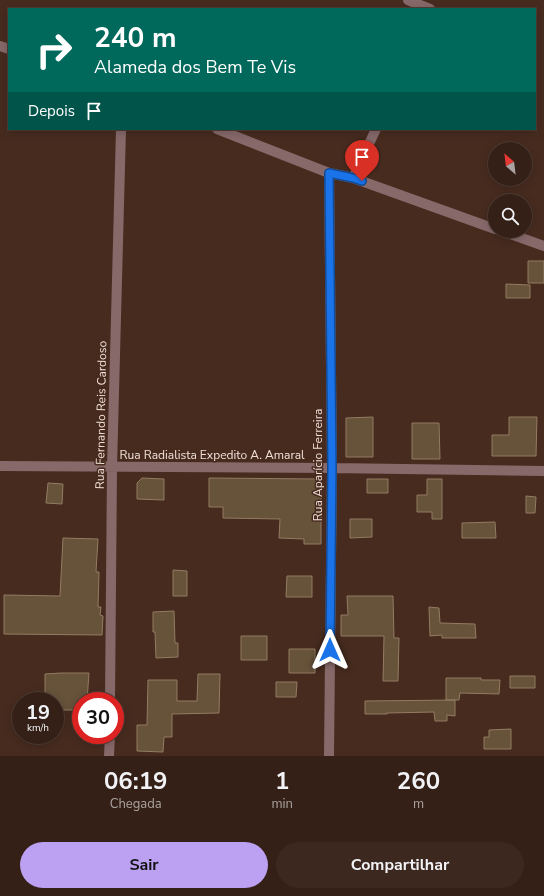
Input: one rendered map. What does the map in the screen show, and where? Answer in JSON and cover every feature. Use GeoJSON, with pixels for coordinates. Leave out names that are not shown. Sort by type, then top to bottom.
{"type":"FeatureCollection","features":[{"type":"Feature","properties":{"kind":"street"},"geometry":{"type":"LineString","coordinates":[[408,0],[428,8]]}},
{"type":"Feature","properties":{"kind":"street","name":"Rua Fernando Reis Cardoso"},"geometry":{"type":"LineString","coordinates":[[110,692],[112,468],[121,130]]}},
{"type":"Feature","properties":{"kind":"street"},"geometry":{"type":"LineString","coordinates":[[220,130],[329,173],[353,178],[488,226]]}},
{"type":"Feature","properties":{"kind":"street"},"geometry":{"type":"LineString","coordinates":[[353,178],[376,130]]}},
{"type":"Feature","properties":{"kind":"street","name":"Rua Aparício Ferreira"},"geometry":{"type":"LineString","coordinates":[[329,173],[332,468],[329,756]]}},
{"type":"Feature","properties":{"kind":"street"},"geometry":{"type":"LineString","coordinates":[[522,238],[544,246]]}},
{"type":"Feature","properties":{"kind":"street","name":"Rua Radialista Expedito A. Amaral"},"geometry":{"type":"LineString","coordinates":[[0,466],[544,471]]}},
{"type":"Feature","properties":{"kind":"street"},"geometry":{"type":"LineString","coordinates":[[109,756],[110,744]]}},
{"type":"Feature","properties":{"kind":"building"},"geometry":{"type":"Polygon","coordinates":[[[528,261],[544,261],[544,283],[528,283],[528,261]]]}},
{"type":"Feature","properties":{"kind":"building"},"geometry":{"type":"Polygon","coordinates":[[[506,284],[530,285],[530,298],[506,298],[506,284]]]}},
{"type":"Feature","properties":{"kind":"building"},"geometry":{"type":"Polygon","coordinates":[[[373,417],[373,457],[346,457],[346,418],[373,417]]]}},
{"type":"Feature","properties":{"kind":"building"},"geometry":{"type":"Polygon","coordinates":[[[509,417],[537,417],[536,456],[492,456],[492,435],[509,435],[509,417]]]}},
{"type":"Feature","properties":{"kind":"building"},"geometry":{"type":"Polygon","coordinates":[[[412,423],[439,423],[440,459],[412,459],[412,423]]]}},
{"type":"Feature","properties":{"kind":"building"},"geometry":{"type":"Polygon","coordinates":[[[142,478],[164,479],[164,500],[137,499],[137,483],[142,478]]]}},
{"type":"Feature","properties":{"kind":"building"},"geometry":{"type":"Polygon","coordinates":[[[209,478],[321,479],[321,544],[304,544],[304,539],[279,538],[280,519],[223,518],[223,507],[209,507],[209,478]]]}},
{"type":"Feature","properties":{"kind":"building"},"geometry":{"type":"Polygon","coordinates":[[[367,479],[388,479],[388,493],[367,493],[367,479]]]}},
{"type":"Feature","properties":{"kind":"building"},"geometry":{"type":"Polygon","coordinates":[[[427,479],[442,479],[442,519],[432,519],[432,512],[417,512],[417,495],[427,495],[427,479]]]}},
{"type":"Feature","properties":{"kind":"building"},"geometry":{"type":"Polygon","coordinates":[[[48,483],[63,484],[62,504],[46,503],[48,483]]]}},
{"type":"Feature","properties":{"kind":"building"},"geometry":{"type":"Polygon","coordinates":[[[526,496],[536,497],[535,513],[526,513],[526,496]]]}},
{"type":"Feature","properties":{"kind":"building"},"geometry":{"type":"Polygon","coordinates":[[[350,519],[372,519],[372,537],[350,538],[350,519]]]}},
{"type":"Feature","properties":{"kind":"building"},"geometry":{"type":"Polygon","coordinates":[[[495,522],[496,538],[462,538],[462,523],[495,522]]]}},
{"type":"Feature","properties":{"kind":"building"},"geometry":{"type":"Polygon","coordinates":[[[63,538],[98,539],[96,572],[99,572],[98,607],[101,607],[100,615],[103,616],[102,635],[4,634],[4,595],[60,596],[63,538]]]}},
{"type":"Feature","properties":{"kind":"building"},"geometry":{"type":"Polygon","coordinates":[[[173,570],[187,571],[187,596],[173,596],[173,570]]]}},
{"type":"Feature","properties":{"kind":"building"},"geometry":{"type":"Polygon","coordinates":[[[287,576],[312,576],[312,597],[286,597],[287,576]]]}},
{"type":"Feature","properties":{"kind":"building"},"geometry":{"type":"Polygon","coordinates":[[[347,596],[393,596],[394,638],[399,638],[398,681],[383,681],[384,636],[341,636],[341,615],[348,615],[347,596]]]}},
{"type":"Feature","properties":{"kind":"building"},"geometry":{"type":"Polygon","coordinates":[[[429,607],[439,608],[440,623],[475,624],[476,638],[442,638],[442,635],[430,636],[429,607]]]}},
{"type":"Feature","properties":{"kind":"building"},"geometry":{"type":"Polygon","coordinates":[[[174,611],[175,643],[178,643],[178,657],[156,658],[155,632],[153,632],[153,612],[174,611]]]}},
{"type":"Feature","properties":{"kind":"building"},"geometry":{"type":"Polygon","coordinates":[[[241,636],[267,636],[267,660],[241,660],[241,636]]]}},
{"type":"Feature","properties":{"kind":"building"},"geometry":{"type":"Polygon","coordinates":[[[289,649],[315,649],[315,673],[289,673],[289,649]]]}},
{"type":"Feature","properties":{"kind":"building"},"geometry":{"type":"Polygon","coordinates":[[[89,673],[88,692],[72,692],[72,710],[64,710],[64,692],[45,692],[45,674],[89,673]]]}},
{"type":"Feature","properties":{"kind":"building"},"geometry":{"type":"Polygon","coordinates":[[[198,674],[220,674],[219,713],[172,714],[172,737],[164,737],[163,752],[137,751],[137,725],[147,725],[148,680],[177,680],[177,701],[197,701],[198,674]]]}},
{"type":"Feature","properties":{"kind":"building"},"geometry":{"type":"Polygon","coordinates":[[[510,676],[535,676],[535,688],[510,688],[510,676]]]}},
{"type":"Feature","properties":{"kind":"building"},"geometry":{"type":"Polygon","coordinates":[[[446,678],[481,678],[481,680],[500,680],[499,694],[460,693],[459,700],[446,700],[446,678]]]}},
{"type":"Feature","properties":{"kind":"building"},"geometry":{"type":"Polygon","coordinates":[[[276,682],[297,682],[296,697],[276,697],[276,682]]]}},
{"type":"Feature","properties":{"kind":"building"},"geometry":{"type":"Polygon","coordinates":[[[455,700],[455,716],[447,715],[447,721],[435,721],[434,712],[365,714],[365,701],[455,700]]]}},
{"type":"Feature","properties":{"kind":"building"},"geometry":{"type":"Polygon","coordinates":[[[511,729],[511,749],[484,749],[484,737],[489,737],[489,730],[511,729]]]}},
{"type":"Feature","properties":{"kind":"route"},"geometry":{"type":"LineString","coordinates":[[330,650],[332,468],[329,173],[362,181]]}}]}
